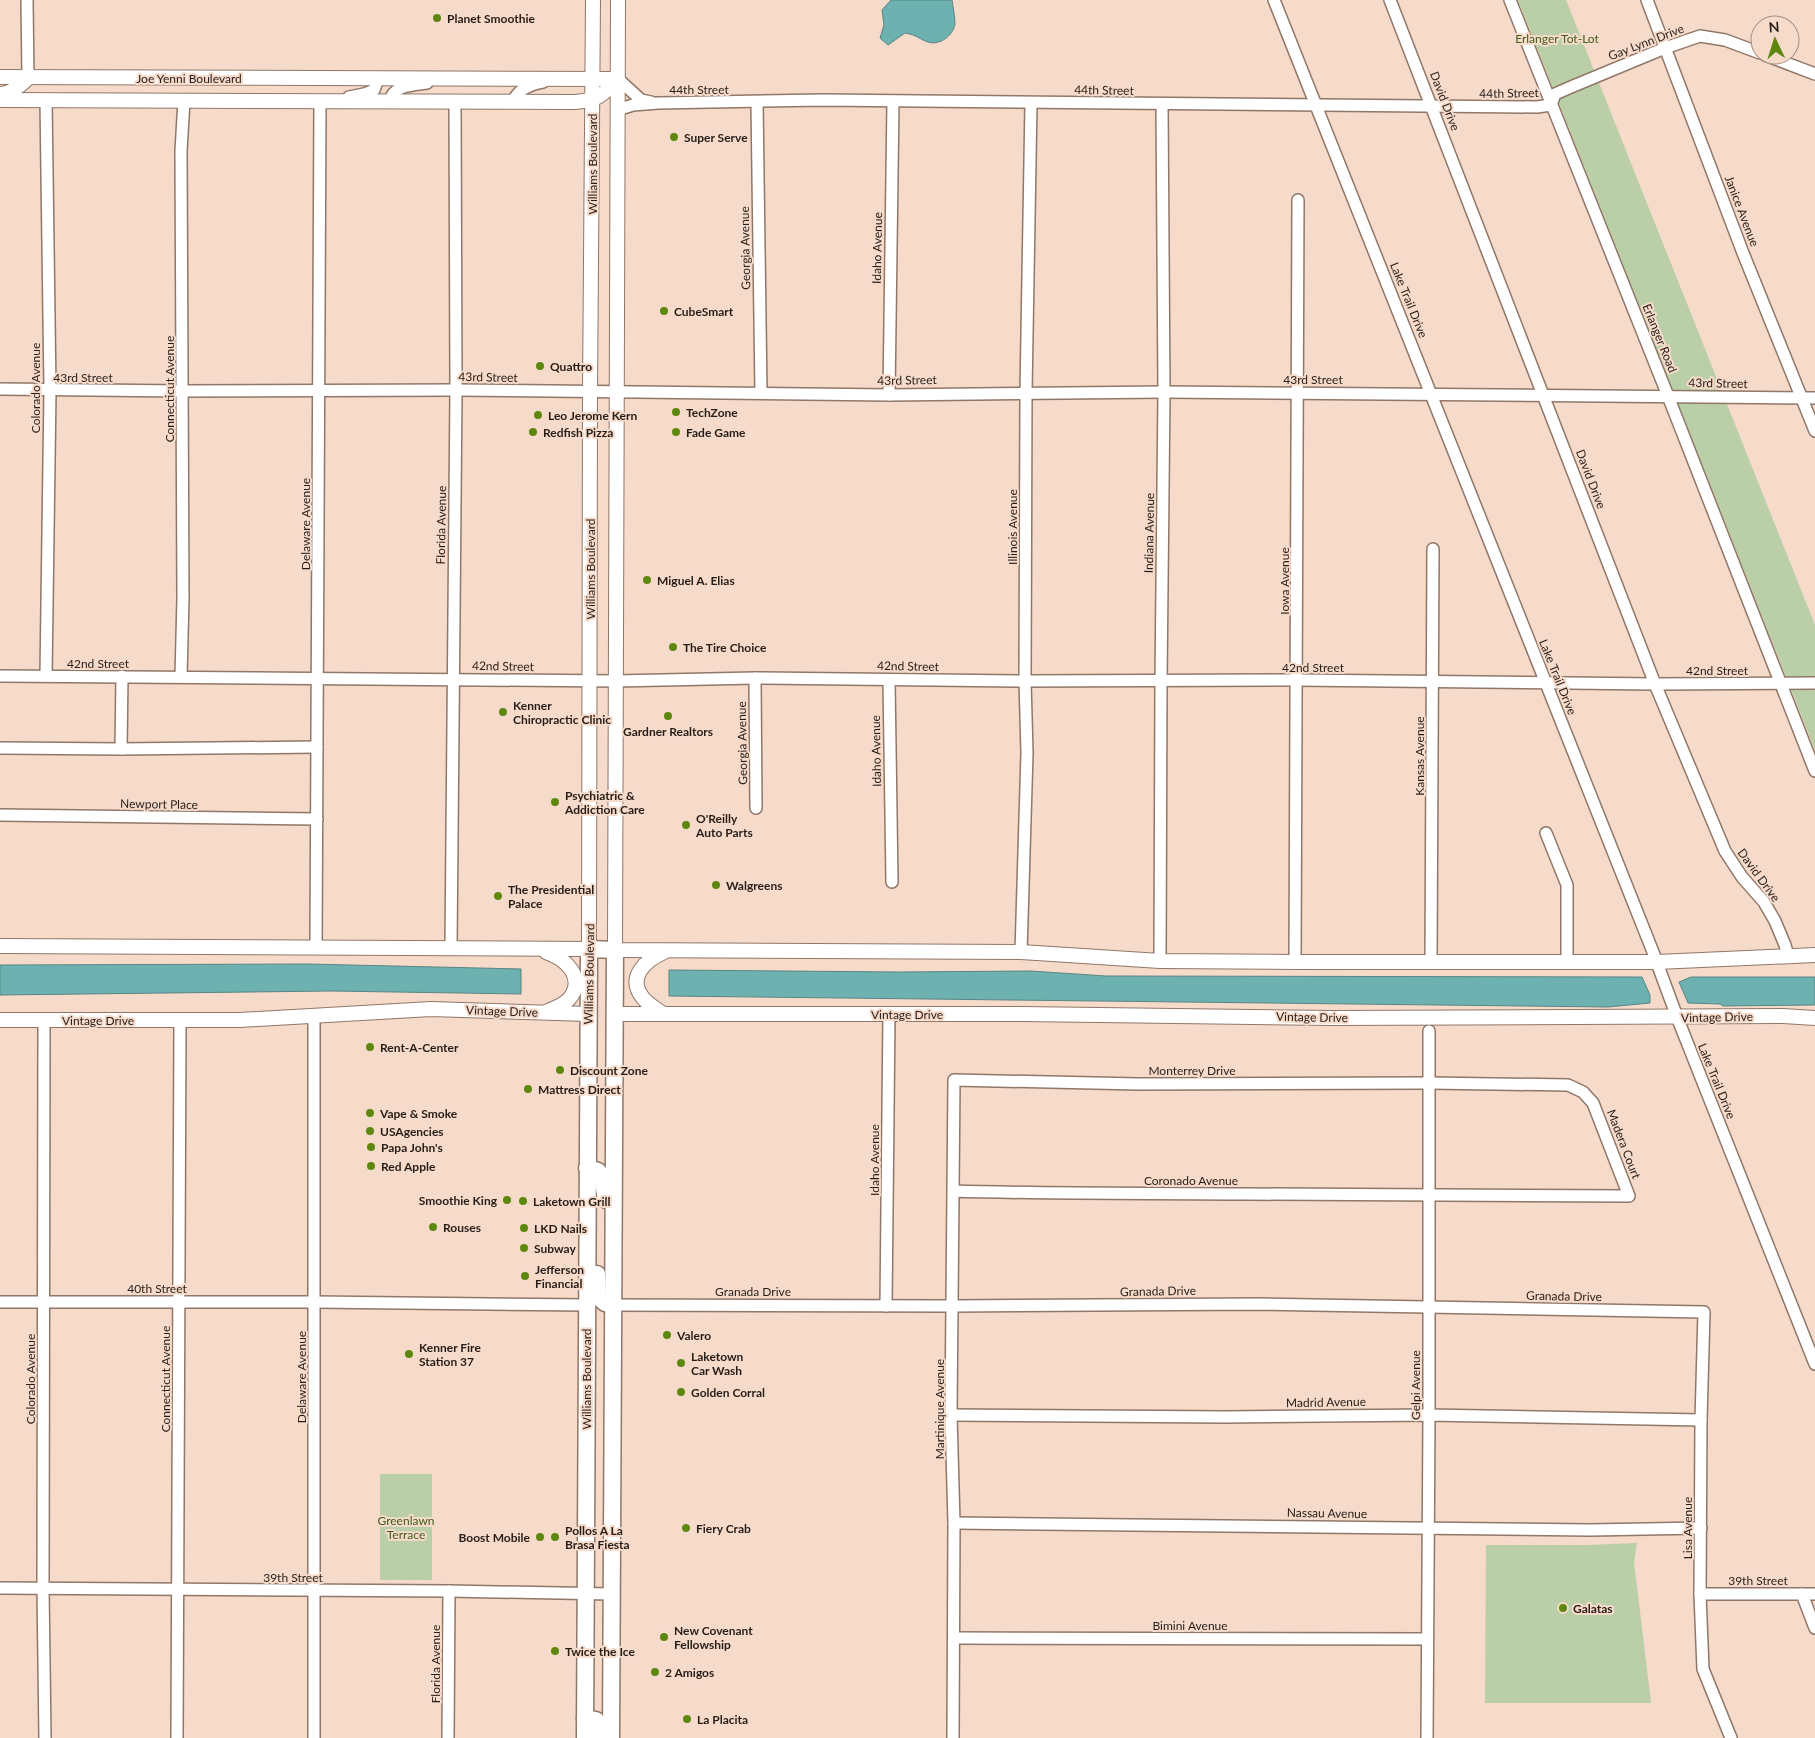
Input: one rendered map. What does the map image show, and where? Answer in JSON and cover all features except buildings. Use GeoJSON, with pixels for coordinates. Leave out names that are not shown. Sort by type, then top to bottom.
{"type":"FeatureCollection","features":[{"type":"Feature","properties":{"kind":"main road"},"geometry":{"type":"LineString","coordinates":[[589,949],[614,950]]}},
{"type":"Feature","properties":{"kind":"main road","name":"Williams Boulevard"},"geometry":{"type":"LineString","coordinates":[[585,1738],[589,949]]}},
{"type":"Feature","properties":{"kind":"main road","name":"Williams Boulevard"},"geometry":{"type":"LineString","coordinates":[[611,1738],[614,950]]}},
{"type":"Feature","properties":{"kind":"main road","name":"Vintage Drive"},"geometry":{"type":"LineString","coordinates":[[588,1014],[614,1014]]}},
{"type":"Feature","properties":{"kind":"main road"},"geometry":{"type":"LineString","coordinates":[[587,1168],[598,1171],[602,1178],[613,1244]]}},
{"type":"Feature","properties":{"kind":"main road"},"geometry":{"type":"LineString","coordinates":[[587,1248],[596,1257],[598,1297],[605,1303],[612,1305]]}},
{"type":"Feature","properties":{"kind":"main road"},"geometry":{"type":"LineString","coordinates":[[586,1305],[598,1308],[603,1313],[604,1352],[612,1364]]}},
{"type":"Feature","properties":{"kind":"main road"},"geometry":{"type":"LineString","coordinates":[[585,1718],[596,1720],[599,1738]]}},
{"type":"Feature","properties":{"kind":"street"},"geometry":{"type":"LineString","coordinates":[[0,94],[5,94],[21,86],[28,78],[27,0]]}},
{"type":"Feature","properties":{"kind":"street","name":"Williams Boulevard"},"geometry":{"type":"LineString","coordinates":[[589,949],[593,0]]}},
{"type":"Feature","properties":{"kind":"street","name":"Williams Boulevard"},"geometry":{"type":"LineString","coordinates":[[614,950],[618,0]]}},
{"type":"Feature","properties":{"kind":"street","name":"Lake Trail Drive"},"geometry":{"type":"LineString","coordinates":[[1274,0],[1815,1364]]}},
{"type":"Feature","properties":{"kind":"street","name":"David Drive"},"geometry":{"type":"LineString","coordinates":[[1390,0],[1655,684],[1725,851],[1742,877],[1764,902],[1775,921],[1788,956]]}},
{"type":"Feature","properties":{"kind":"street","name":"Erlanger Road"},"geometry":{"type":"LineString","coordinates":[[1510,0],[1815,771]]}},
{"type":"Feature","properties":{"kind":"street","name":"Janice Avenue"},"geometry":{"type":"LineString","coordinates":[[1647,0],[1743,253],[1815,431]]}},
{"type":"Feature","properties":{"kind":"street","name":"Gay Lynn Drive"},"geometry":{"type":"LineString","coordinates":[[1551,105],[1555,94],[1665,48],[1700,36],[1725,40],[1750,49]]}},
{"type":"Feature","properties":{"kind":"street"},"geometry":{"type":"LineString","coordinates":[[1791,65],[1815,74]]}},
{"type":"Feature","properties":{"kind":"street","name":"Joe Yenni Boulevard"},"geometry":{"type":"LineString","coordinates":[[0,77],[618,79]]}},
{"type":"Feature","properties":{"kind":"street"},"geometry":{"type":"LineString","coordinates":[[118,100],[120,92],[128,86],[175,78]]}},
{"type":"Feature","properties":{"kind":"street","name":"Joe Yenni Boulevard"},"geometry":{"type":"LineString","coordinates":[[324,101],[364,94],[374,90],[378,79]]}},
{"type":"Feature","properties":{"kind":"street","name":"Joe Yenni Boulevard"},"geometry":{"type":"LineString","coordinates":[[390,101],[392,94],[403,86],[448,79]]}},
{"type":"Feature","properties":{"kind":"street"},"geometry":{"type":"LineString","coordinates":[[593,100],[605,93],[618,79]]}},
{"type":"Feature","properties":{"kind":"street","name":"44th Street"},"geometry":{"type":"LineString","coordinates":[[618,79],[641,100],[658,103]]}},
{"type":"Feature","properties":{"kind":"street","name":"Joe Yenni Boulevard"},"geometry":{"type":"LineString","coordinates":[[513,102],[515,96],[525,88],[536,83],[552,80]]}},
{"type":"Feature","properties":{"kind":"street"},"geometry":{"type":"LineString","coordinates":[[592,80],[605,93],[617,110]]}},
{"type":"Feature","properties":{"kind":"street","name":"Joe Yenni Boulevard"},"geometry":{"type":"LineString","coordinates":[[0,100],[576,102],[593,100]]}},
{"type":"Feature","properties":{"kind":"street","name":"Colorado Avenue"},"geometry":{"type":"LineString","coordinates":[[46,100],[50,390],[46,676]]}},
{"type":"Feature","properties":{"kind":"street","name":"Connecticut Avenue"},"geometry":{"type":"LineString","coordinates":[[181,677],[183,598],[181,151],[184,100]]}},
{"type":"Feature","properties":{"kind":"street","name":"44th Street"},"geometry":{"type":"LineString","coordinates":[[617,110],[658,103],[823,100],[1537,107],[1551,105]]}},
{"type":"Feature","properties":{"kind":"street","name":"Delaware Avenue"},"geometry":{"type":"LineString","coordinates":[[316,947],[319,390],[324,101]]}},
{"type":"Feature","properties":{"kind":"street","name":"Idaho Avenue"},"geometry":{"type":"LineString","coordinates":[[889,394],[893,101]]}},
{"type":"Feature","properties":{"kind":"street","name":"Florida Avenue"},"geometry":{"type":"LineString","coordinates":[[451,948],[456,390],[455,102]]}},
{"type":"Feature","properties":{"kind":"street","name":"Georgia Avenue"},"geometry":{"type":"LineString","coordinates":[[757,102],[760,393]]}},
{"type":"Feature","properties":{"kind":"street","name":"Illinois Avenue"},"geometry":{"type":"LineString","coordinates":[[1021,952],[1027,753],[1025,681],[1026,392],[1031,103]]}},
{"type":"Feature","properties":{"kind":"street","name":"Indiana Avenue"},"geometry":{"type":"LineString","coordinates":[[1160,961],[1164,392],[1162,104]]}},
{"type":"Feature","properties":{"kind":"street","name":"Iowa Avenue"},"geometry":{"type":"LineString","coordinates":[[1295,962],[1298,200]]}},
{"type":"Feature","properties":{"kind":"street","name":"43rd Street"},"geometry":{"type":"LineString","coordinates":[[0,389],[182,391],[456,390],[889,394],[1298,392],[1815,398]]}},
{"type":"Feature","properties":{"kind":"street","name":"Kansas Avenue"},"geometry":{"type":"LineString","coordinates":[[1431,962],[1434,549]]}},
{"type":"Feature","properties":{"kind":"street","name":"42nd Street"},"geometry":{"type":"LineString","coordinates":[[0,676],[616,682],[755,678],[1025,681],[1297,680],[1655,684],[1815,683]]}},
{"type":"Feature","properties":{"kind":"street"},"geometry":{"type":"LineString","coordinates":[[121,749],[122,676]]}},
{"type":"Feature","properties":{"kind":"street","name":"Georgia Avenue"},"geometry":{"type":"LineString","coordinates":[[755,678],[756,808]]}},
{"type":"Feature","properties":{"kind":"street","name":"Idaho Avenue"},"geometry":{"type":"LineString","coordinates":[[889,680],[892,882]]}},
{"type":"Feature","properties":{"kind":"street"},"geometry":{"type":"LineString","coordinates":[[0,748],[317,747]]}},
{"type":"Feature","properties":{"kind":"street","name":"Newport Place"},"geometry":{"type":"LineString","coordinates":[[0,815],[317,820]]}},
{"type":"Feature","properties":{"kind":"street"},"geometry":{"type":"LineString","coordinates":[[1546,833],[1567,885],[1567,962]]}},
{"type":"Feature","properties":{"kind":"street"},"geometry":{"type":"LineString","coordinates":[[0,946],[589,949]]}},
{"type":"Feature","properties":{"kind":"street"},"geometry":{"type":"LineString","coordinates":[[536,948],[558,956],[566,962],[572,970],[575,979],[575,985],[568,1000],[545,1012]]}},
{"type":"Feature","properties":{"kind":"street"},"geometry":{"type":"LineString","coordinates":[[614,950],[1021,952],[1160,961],[1295,962],[1657,962],[1815,956]]}},
{"type":"Feature","properties":{"kind":"street"},"geometry":{"type":"LineString","coordinates":[[662,1013],[644,1000],[638,991],[637,982],[642,966],[651,958],[667,950]]}},
{"type":"Feature","properties":{"kind":"street","name":"Vintage Drive"},"geometry":{"type":"LineString","coordinates":[[0,1020],[240,1020],[431,1009],[588,1014]]}},
{"type":"Feature","properties":{"kind":"street","name":"Vintage Drive"},"geometry":{"type":"LineString","coordinates":[[614,1014],[1021,1014],[1332,1018],[1782,1016],[1815,1018]]}},
{"type":"Feature","properties":{"kind":"street","name":"Idaho Avenue"},"geometry":{"type":"LineString","coordinates":[[886,1306],[889,1014]]}},
{"type":"Feature","properties":{"kind":"street","name":"Delaware Avenue"},"geometry":{"type":"LineString","coordinates":[[314,1016],[314,1738]]}},
{"type":"Feature","properties":{"kind":"street","name":"Colorado Avenue"},"geometry":{"type":"LineString","coordinates":[[44,1020],[43,1588],[45,1738]]}},
{"type":"Feature","properties":{"kind":"street","name":"Connecticut Avenue"},"geometry":{"type":"LineString","coordinates":[[177,1738],[180,1021]]}},
{"type":"Feature","properties":{"kind":"street","name":"Gelpi Avenue"},"geometry":{"type":"LineString","coordinates":[[1427,1738],[1429,1031]]}},
{"type":"Feature","properties":{"kind":"street","name":"Monterrey Drive"},"geometry":{"type":"LineString","coordinates":[[954,1080],[1138,1084],[1430,1083]]}},
{"type":"Feature","properties":{"kind":"street","name":"Martinique Avenue"},"geometry":{"type":"LineString","coordinates":[[953,1738],[954,1080]]}},
{"type":"Feature","properties":{"kind":"street","name":"Madera Court"},"geometry":{"type":"LineString","coordinates":[[1429,1197],[1629,1196],[1593,1103],[1583,1092],[1568,1085],[1430,1083]]}},
{"type":"Feature","properties":{"kind":"street","name":"Coronado Avenue"},"geometry":{"type":"LineString","coordinates":[[953,1191],[1056,1194],[1246,1194],[1429,1197]]}},
{"type":"Feature","properties":{"kind":"street","name":"40th Street"},"geometry":{"type":"LineString","coordinates":[[0,1302],[314,1302],[586,1305]]}},
{"type":"Feature","properties":{"kind":"street","name":"Granada Drive"},"geometry":{"type":"LineString","coordinates":[[612,1305],[953,1306],[1259,1304],[1704,1312]]}},
{"type":"Feature","properties":{"kind":"street","name":"Lisa Avenue"},"geometry":{"type":"LineString","coordinates":[[1704,1312],[1700,1594],[1703,1669],[1731,1738]]}},
{"type":"Feature","properties":{"kind":"street","name":"Madrid Avenue"},"geometry":{"type":"LineString","coordinates":[[952,1415],[1226,1417],[1429,1415],[1701,1420]]}},
{"type":"Feature","properties":{"kind":"street","name":"Nassau Avenue"},"geometry":{"type":"LineString","coordinates":[[954,1523],[1591,1530],[1701,1528]]}},
{"type":"Feature","properties":{"kind":"street","name":"39th Street"},"geometry":{"type":"LineString","coordinates":[[0,1588],[612,1594]]}},
{"type":"Feature","properties":{"kind":"street","name":"Florida Avenue"},"geometry":{"type":"LineString","coordinates":[[448,1738],[449,1591]]}},
{"type":"Feature","properties":{"kind":"street","name":"39th Street"},"geometry":{"type":"LineString","coordinates":[[1700,1594],[1815,1594]]}},
{"type":"Feature","properties":{"kind":"street"},"geometry":{"type":"LineString","coordinates":[[1802,1594],[1815,1628]]}},
{"type":"Feature","properties":{"kind":"street","name":"Bimini Avenue"},"geometry":{"type":"LineString","coordinates":[[954,1638],[1427,1639]]}},
{"type":"Feature","properties":{"kind":"green space","name":"Erlanger Tot-Lot"},"geometry":{"type":"Polygon","coordinates":[[[1518,0],[1566,0],[1815,625],[1815,750],[1518,0]]]}},
{"type":"Feature","properties":{"kind":"green space","name":"Greenlawn Terrace"},"geometry":{"type":"Polygon","coordinates":[[[380,1474],[432,1474],[432,1580],[380,1580],[380,1474]]]}},
{"type":"Feature","properties":{"kind":"green space","name":"Galatas"},"geometry":{"type":"Polygon","coordinates":[[[1637,1543],[1634,1562],[1651,1703],[1485,1703],[1486,1545],[1637,1543]]]}},
{"type":"Feature","properties":{"kind":"water"},"geometry":{"type":"Polygon","coordinates":[[[891,0],[952,0],[954,28],[945,39],[937,43],[928,42],[905,33],[888,45],[880,38],[884,25],[882,10],[891,0]]]}},
{"type":"Feature","properties":{"kind":"water"},"geometry":{"type":"Polygon","coordinates":[[[308,964],[521,969],[521,994],[331,991],[0,995],[0,965],[308,964]]]}},
{"type":"Feature","properties":{"kind":"water"},"geometry":{"type":"Polygon","coordinates":[[[669,970],[1031,971],[1106,976],[1642,977],[1650,995],[1650,1003],[1608,1007],[669,996],[669,970]]]}},
{"type":"Feature","properties":{"kind":"water"},"geometry":{"type":"Polygon","coordinates":[[[1691,977],[1815,977],[1815,1005],[1723,1006],[1720,1004],[1688,1003],[1679,982],[1691,977]]]}},
{"type":"Feature","properties":{"kind":"place","name":"Planet Smoothie"},"geometry":{"type":"Point","coordinates":[437,18]}},
{"type":"Feature","properties":{"kind":"place","name":"Super Serve"},"geometry":{"type":"Point","coordinates":[674,137]}},
{"type":"Feature","properties":{"kind":"place","name":"CubeSmart"},"geometry":{"type":"Point","coordinates":[664,311]}},
{"type":"Feature","properties":{"kind":"place","name":"Quattro"},"geometry":{"type":"Point","coordinates":[540,366]}},
{"type":"Feature","properties":{"kind":"place","name":"TechZone"},"geometry":{"type":"Point","coordinates":[676,412]}},
{"type":"Feature","properties":{"kind":"place","name":"Leo Jerome Kern"},"geometry":{"type":"Point","coordinates":[538,415]}},
{"type":"Feature","properties":{"kind":"place","name":"Redfish Pizza"},"geometry":{"type":"Point","coordinates":[533,432]}},
{"type":"Feature","properties":{"kind":"place","name":"Fade Game"},"geometry":{"type":"Point","coordinates":[676,432]}},
{"type":"Feature","properties":{"kind":"place","name":"Miguel A. Elias"},"geometry":{"type":"Point","coordinates":[647,580]}},
{"type":"Feature","properties":{"kind":"place","name":"The Tire Choice"},"geometry":{"type":"Point","coordinates":[673,647]}},
{"type":"Feature","properties":{"kind":"place","name":"Kenner Chiropractic Clinic"},"geometry":{"type":"Point","coordinates":[503,712]}},
{"type":"Feature","properties":{"kind":"place","name":"Gardner Realtors"},"geometry":{"type":"Point","coordinates":[668,716]}},
{"type":"Feature","properties":{"kind":"place","name":"Psychiatric & Addiction Care"},"geometry":{"type":"Point","coordinates":[555,802]}},
{"type":"Feature","properties":{"kind":"place","name":"O'Reilly Auto Parts"},"geometry":{"type":"Point","coordinates":[686,825]}},
{"type":"Feature","properties":{"kind":"place","name":"Walgreens"},"geometry":{"type":"Point","coordinates":[716,885]}},
{"type":"Feature","properties":{"kind":"place","name":"The Presidential Palace"},"geometry":{"type":"Point","coordinates":[498,896]}},
{"type":"Feature","properties":{"kind":"place","name":"Rent-A-Center"},"geometry":{"type":"Point","coordinates":[370,1047]}},
{"type":"Feature","properties":{"kind":"place","name":"Discount Zone"},"geometry":{"type":"Point","coordinates":[560,1070]}},
{"type":"Feature","properties":{"kind":"place","name":"Mattress Direct"},"geometry":{"type":"Point","coordinates":[528,1089]}},
{"type":"Feature","properties":{"kind":"place","name":"Vape & Smoke"},"geometry":{"type":"Point","coordinates":[370,1113]}},
{"type":"Feature","properties":{"kind":"place","name":"USAgencies"},"geometry":{"type":"Point","coordinates":[370,1131]}},
{"type":"Feature","properties":{"kind":"place","name":"Papa John's"},"geometry":{"type":"Point","coordinates":[371,1147]}},
{"type":"Feature","properties":{"kind":"place","name":"Red Apple"},"geometry":{"type":"Point","coordinates":[371,1166]}},
{"type":"Feature","properties":{"kind":"place","name":"Smoothie King"},"geometry":{"type":"Point","coordinates":[507,1200]}},
{"type":"Feature","properties":{"kind":"place","name":"Laketown Grill"},"geometry":{"type":"Point","coordinates":[523,1201]}},
{"type":"Feature","properties":{"kind":"place","name":"Rouses"},"geometry":{"type":"Point","coordinates":[433,1227]}},
{"type":"Feature","properties":{"kind":"place","name":"LKD Nails"},"geometry":{"type":"Point","coordinates":[524,1228]}},
{"type":"Feature","properties":{"kind":"place","name":"Subway"},"geometry":{"type":"Point","coordinates":[524,1248]}},
{"type":"Feature","properties":{"kind":"place","name":"Jefferson Financial"},"geometry":{"type":"Point","coordinates":[525,1276]}},
{"type":"Feature","properties":{"kind":"place","name":"Valero"},"geometry":{"type":"Point","coordinates":[667,1335]}},
{"type":"Feature","properties":{"kind":"place","name":"Kenner Fire Station 37"},"geometry":{"type":"Point","coordinates":[409,1354]}},
{"type":"Feature","properties":{"kind":"place","name":"Laketown Car Wash"},"geometry":{"type":"Point","coordinates":[681,1363]}},
{"type":"Feature","properties":{"kind":"place","name":"Golden Corral"},"geometry":{"type":"Point","coordinates":[681,1392]}},
{"type":"Feature","properties":{"kind":"place","name":"Fiery Crab"},"geometry":{"type":"Point","coordinates":[686,1528]}},
{"type":"Feature","properties":{"kind":"place","name":"Boost Mobile"},"geometry":{"type":"Point","coordinates":[540,1537]}},
{"type":"Feature","properties":{"kind":"place","name":"Pollos A La Brasa Fiesta"},"geometry":{"type":"Point","coordinates":[555,1537]}},
{"type":"Feature","properties":{"kind":"place","name":"Galatas"},"geometry":{"type":"Point","coordinates":[1563,1608]}},
{"type":"Feature","properties":{"kind":"place","name":"New Covenant Fellowship"},"geometry":{"type":"Point","coordinates":[664,1637]}},
{"type":"Feature","properties":{"kind":"place","name":"Twice the Ice"},"geometry":{"type":"Point","coordinates":[555,1651]}},
{"type":"Feature","properties":{"kind":"place","name":"2 Amigos"},"geometry":{"type":"Point","coordinates":[655,1672]}},
{"type":"Feature","properties":{"kind":"place","name":"La Placita"},"geometry":{"type":"Point","coordinates":[687,1719]}}]}
